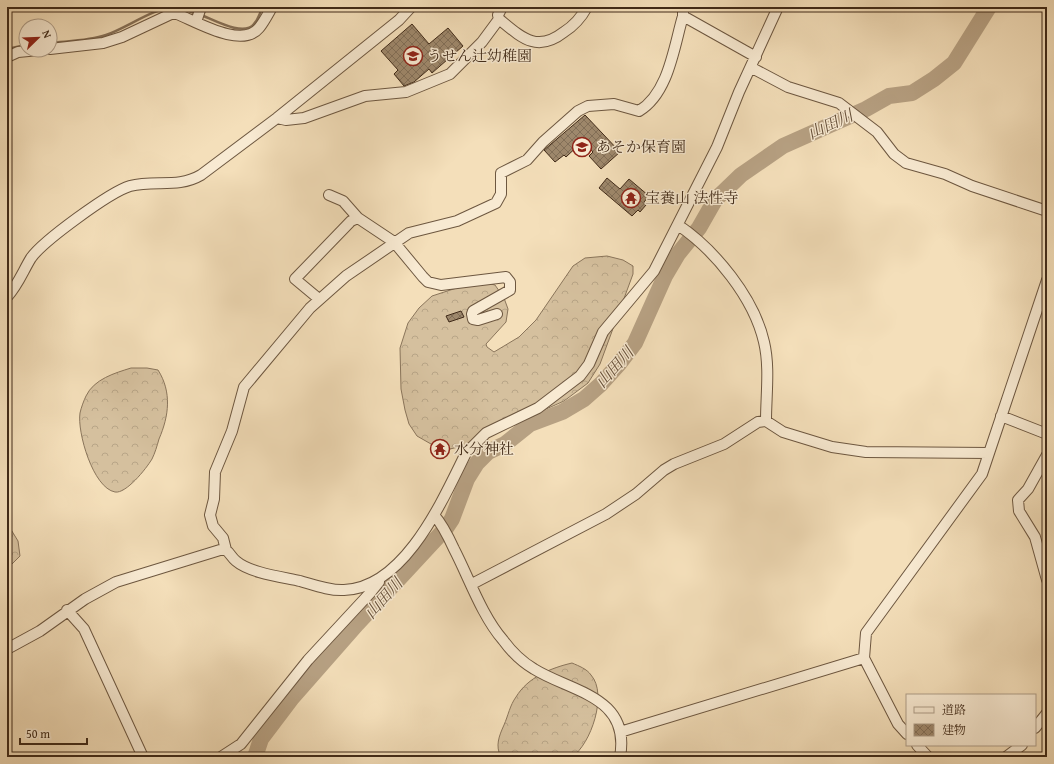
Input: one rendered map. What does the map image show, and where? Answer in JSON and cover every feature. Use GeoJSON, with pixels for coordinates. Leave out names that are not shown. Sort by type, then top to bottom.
{"type":"FeatureCollection","features":[{"type":"Feature","properties":{"kind":"street"},"geometry":{"type":"LineString","coordinates":[[58,48],[103,43],[122,37],[172,14],[199,14],[232,36],[247,36],[259,28],[272,7]]}},
{"type":"Feature","properties":{"kind":"street"},"geometry":{"type":"LineString","coordinates":[[7,297],[20,282],[36,252],[102,200],[128,187],[142,183],[180,183],[191,181],[277,118],[399,20],[411,7]]}},
{"type":"Feature","properties":{"kind":"street"},"geometry":{"type":"LineString","coordinates":[[277,118],[286,120],[304,118],[365,96],[406,92],[450,74],[482,42],[499,19],[498,15],[502,7]]}},
{"type":"Feature","properties":{"kind":"street"},"geometry":{"type":"LineString","coordinates":[[499,19],[526,40],[547,42],[555,39],[576,23],[587,7]]}},
{"type":"Feature","properties":{"kind":"street"},"geometry":{"type":"LineString","coordinates":[[221,757],[241,744],[308,660],[374,588],[379,579],[408,552],[437,518],[466,453],[474,444],[486,433],[538,408],[580,376],[589,364],[603,332],[654,271],[681,227],[717,147],[739,92],[752,68],[778,7]]}},
{"type":"Feature","properties":{"kind":"street"},"geometry":{"type":"LineString","coordinates":[[379,579],[354,589],[334,590],[250,569],[236,561],[226,550],[223,538],[213,526],[210,515],[214,499],[215,472],[232,431],[244,387],[310,308],[346,276],[409,233],[457,221],[496,203],[501,194],[501,173],[527,160],[543,142],[578,111],[588,106],[598,105],[620,105],[639,111],[644,108],[652,100],[665,79],[682,10],[756,57]]}},
{"type":"Feature","properties":{"kind":"street"},"geometry":{"type":"LineString","coordinates":[[7,57],[18,52]]}},
{"type":"Feature","properties":{"kind":"street"},"geometry":{"type":"LineString","coordinates":[[752,68],[788,87],[839,103],[877,132],[894,154],[906,163],[945,174],[972,186],[1047,211]]}},
{"type":"Feature","properties":{"kind":"street"},"geometry":{"type":"LineString","coordinates":[[329,195],[343,201],[358,218],[394,242],[423,277],[434,284],[441,285],[503,277],[509,279],[511,287],[508,292],[473,311],[472,314],[473,319],[478,320],[497,314]]}},
{"type":"Feature","properties":{"kind":"street"},"geometry":{"type":"LineString","coordinates":[[319,299],[295,279],[351,221],[358,218]]}},
{"type":"Feature","properties":{"kind":"street"},"geometry":{"type":"LineString","coordinates":[[681,227],[698,241],[741,289],[753,311],[764,341],[767,363],[766,422]]}},
{"type":"Feature","properties":{"kind":"street"},"geometry":{"type":"LineString","coordinates":[[906,733],[898,724],[864,658],[866,633],[982,474],[1047,280]]}},
{"type":"Feature","properties":{"kind":"street"},"geometry":{"type":"LineString","coordinates":[[1001,416],[1047,434]]}},
{"type":"Feature","properties":{"kind":"street"},"geometry":{"type":"LineString","coordinates":[[472,584],[606,514],[636,494],[664,470],[674,464],[724,444],[758,422],[766,422],[783,432],[832,447],[866,452],[989,453]]}},
{"type":"Feature","properties":{"kind":"street"},"geometry":{"type":"LineString","coordinates":[[1047,455],[1028,489],[1018,500],[1017,506],[1035,537],[1047,580]]}},
{"type":"Feature","properties":{"kind":"street"},"geometry":{"type":"LineString","coordinates":[[437,518],[451,542],[491,624],[502,640],[534,669],[586,692],[597,699],[614,717],[620,732],[622,743],[620,757]]}},
{"type":"Feature","properties":{"kind":"street"},"geometry":{"type":"LineString","coordinates":[[7,649],[40,631],[67,610],[116,582],[220,550],[226,550]]}},
{"type":"Feature","properties":{"kind":"street"},"geometry":{"type":"LineString","coordinates":[[67,610],[84,629],[143,757]]}},
{"type":"Feature","properties":{"kind":"street"},"geometry":{"type":"LineString","coordinates":[[620,732],[864,658]]}},
{"type":"Feature","properties":{"kind":"street"},"geometry":{"type":"LineString","coordinates":[[1036,727],[1047,713]]}},
{"type":"Feature","properties":{"kind":"street"},"geometry":{"type":"LineString","coordinates":[[918,746],[928,757]]}},
{"type":"Feature","properties":{"kind":"street"},"geometry":{"type":"LineString","coordinates":[[1006,757],[1021,746]]}},
{"type":"Feature","properties":{"kind":"green space"},"geometry":{"type":"Polygon","coordinates":[[[607,256],[623,260],[633,266],[633,274],[600,364],[588,383],[564,401],[466,445],[450,449],[431,444],[417,436],[409,424],[405,410],[401,389],[400,348],[408,323],[419,308],[432,296],[478,281],[495,285],[504,298],[508,309],[506,322],[486,344],[487,347],[494,352],[519,337],[536,320],[573,266],[585,258],[607,256]]]}},
{"type":"Feature","properties":{"kind":"green space"},"geometry":{"type":"Polygon","coordinates":[[[131,368],[158,370],[167,395],[167,413],[152,459],[141,474],[130,485],[120,492],[115,492],[107,488],[100,481],[93,470],[81,433],[80,413],[86,396],[94,385],[118,372],[131,368]]]}},
{"type":"Feature","properties":{"kind":"green space"},"geometry":{"type":"Polygon","coordinates":[[[7,523],[18,541],[20,556],[7,569],[7,523]]]}},
{"type":"Feature","properties":{"kind":"green space"},"geometry":{"type":"Polygon","coordinates":[[[572,663],[583,668],[591,675],[596,683],[598,694],[595,718],[591,730],[579,751],[572,757],[501,757],[498,749],[499,737],[512,703],[521,690],[541,674],[572,663]]]}},
{"type":"Feature","properties":{"kind":"building"},"geometry":{"type":"Polygon","coordinates":[[[412,24],[429,44],[448,28],[463,46],[432,73],[429,69],[414,82],[404,86],[394,74],[398,70],[381,51],[412,24]]]}},
{"type":"Feature","properties":{"kind":"building"},"geometry":{"type":"Polygon","coordinates":[[[585,115],[620,152],[601,169],[589,156],[593,152],[583,141],[566,157],[564,155],[555,162],[544,150],[585,115]]]}},
{"type":"Feature","properties":{"kind":"building","name":"宝養山 法性寺"},"geometry":{"type":"Polygon","coordinates":[[[607,178],[620,189],[629,179],[649,196],[644,202],[646,205],[640,212],[638,210],[632,216],[599,188],[607,178]]]}},
{"type":"Feature","properties":{"kind":"building"},"geometry":{"type":"Polygon","coordinates":[[[461,311],[464,317],[449,322],[446,316],[461,311]]]}},
{"type":"Feature","properties":{"kind":"waterway"},"geometry":{"type":"LineString","coordinates":[[58,42],[86,40],[106,35],[149,14],[175,7]]}},
{"type":"Feature","properties":{"kind":"waterway"},"geometry":{"type":"LineString","coordinates":[[178,7],[197,14]]}},
{"type":"Feature","properties":{"kind":"waterway"},"geometry":{"type":"LineString","coordinates":[[201,15],[229,26],[243,29],[249,28],[254,24],[263,7]]}},
{"type":"Feature","properties":{"kind":"waterway","name":"山田川"},"geometry":{"type":"LineString","coordinates":[[255,757],[261,739],[292,698],[357,624],[446,528],[452,519],[467,479],[477,463],[488,452],[505,444],[530,424],[562,412],[584,399],[601,384],[619,364],[635,343],[665,276],[678,254],[699,228],[715,200],[741,175],[783,146],[866,109],[889,96],[912,93],[934,79],[954,63],[989,7]]}},
{"type":"Feature","properties":{"kind":"waterway"},"geometry":{"type":"LineString","coordinates":[[7,49],[18,47]]}},
{"type":"Feature","properties":{"kind":"place","name":"うせん辻幼稚園"},"geometry":{"type":"Point","coordinates":[413,56]}},
{"type":"Feature","properties":{"kind":"place","name":"あそか保育園"},"geometry":{"type":"Point","coordinates":[582,147]}},
{"type":"Feature","properties":{"kind":"place","name":"宝養山 法性寺"},"geometry":{"type":"Point","coordinates":[631,198]}},
{"type":"Feature","properties":{"kind":"place","name":"水分神社"},"geometry":{"type":"Point","coordinates":[440,449]}}]}
